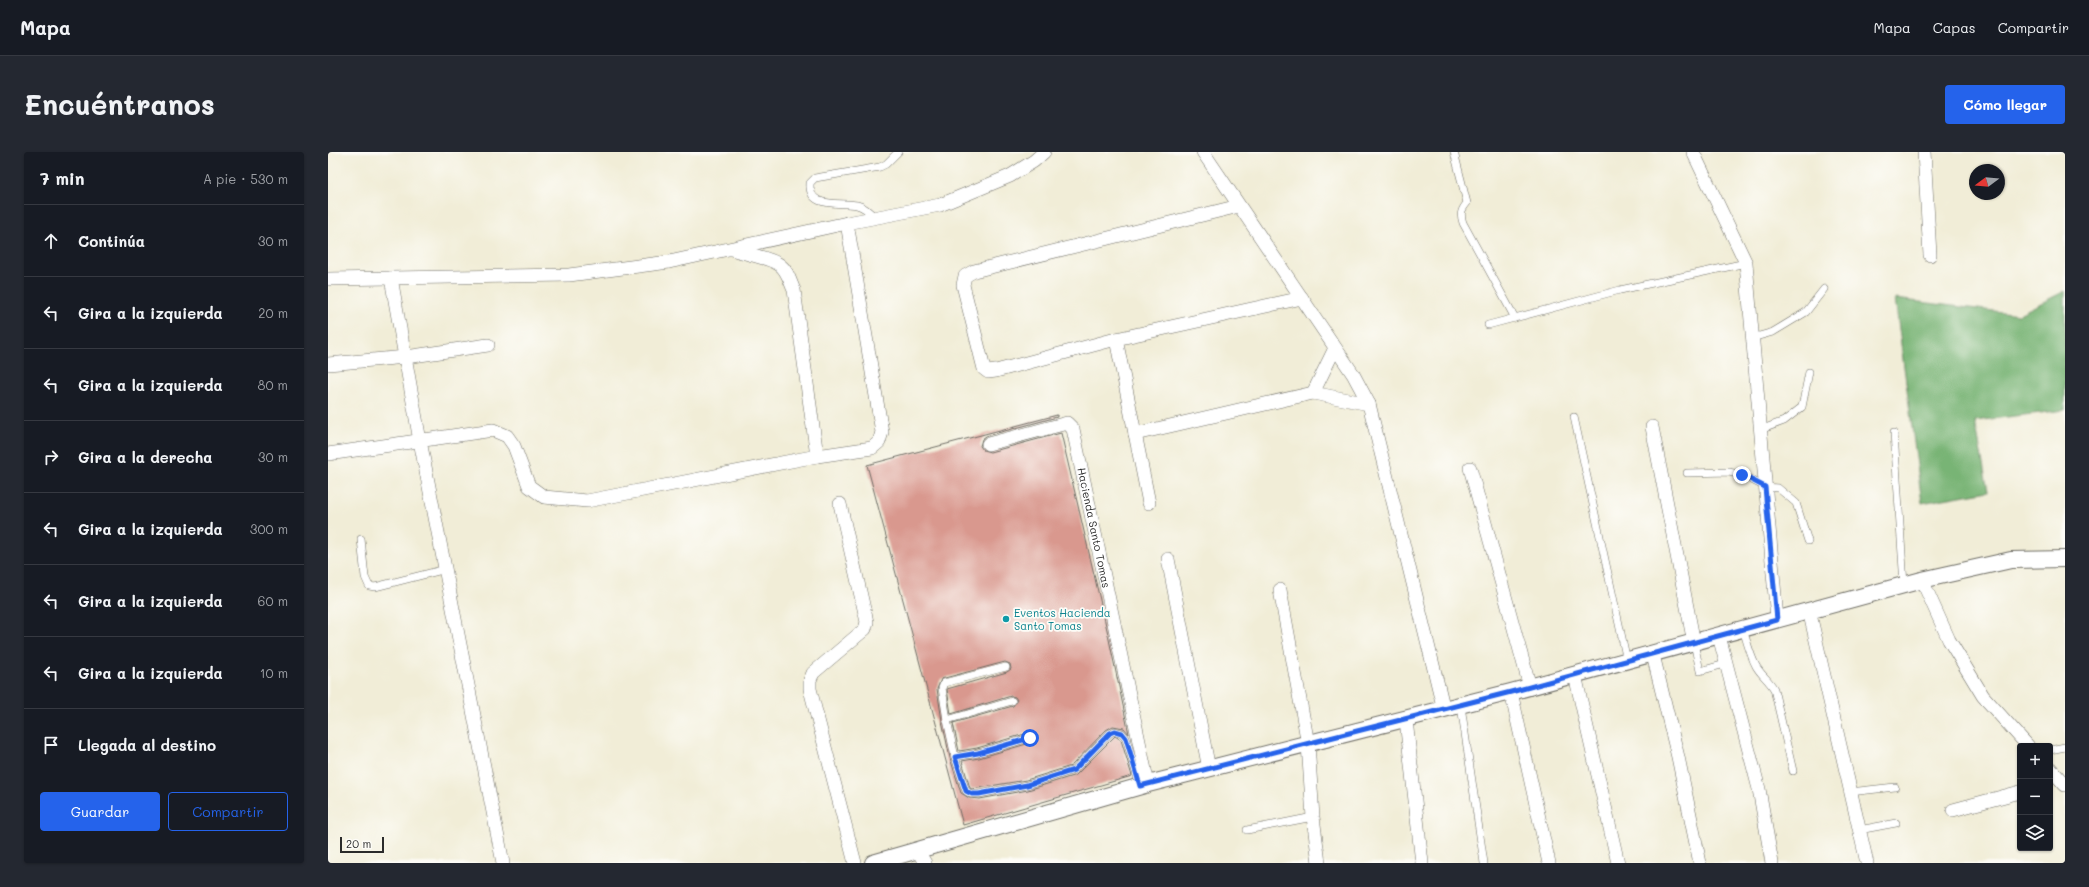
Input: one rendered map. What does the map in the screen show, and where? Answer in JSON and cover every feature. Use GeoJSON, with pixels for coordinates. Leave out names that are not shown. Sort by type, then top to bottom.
{"type":"FeatureCollection","features":[{"type":"Feature","properties":{"kind":"street"},"geometry":{"type":"LineString","coordinates":[[328,279],[569,275],[669,262],[847,223],[940,205],[1010,176],[1034,161],[1044,152]]}},
{"type":"Feature","properties":{"kind":"street"},"geometry":{"type":"LineString","coordinates":[[1202,152],[1353,374],[1368,404],[1444,710]]}},
{"type":"Feature","properties":{"kind":"street"},"geometry":{"type":"LineString","coordinates":[[1692,152],[1746,263],[1777,620]]}},
{"type":"Feature","properties":{"kind":"street"},"geometry":{"type":"LineString","coordinates":[[1924,152],[1930,255]]}},
{"type":"Feature","properties":{"kind":"street"},"geometry":{"type":"LineString","coordinates":[[1239,206],[974,271],[965,276],[963,285],[984,369],[988,372],[1116,340],[1302,298]]}},
{"type":"Feature","properties":{"kind":"street"},"geometry":{"type":"LineString","coordinates":[[328,454],[493,430],[507,436],[514,446],[529,486],[539,494],[544,497],[587,501],[816,456],[872,448],[879,442],[882,432],[847,223]]}},
{"type":"Feature","properties":{"kind":"street"},"geometry":{"type":"LineString","coordinates":[[729,249],[768,259],[780,265],[788,274],[794,290],[816,456]]}},
{"type":"Feature","properties":{"kind":"street"},"geometry":{"type":"LineString","coordinates":[[391,278],[420,441],[503,863]]}},
{"type":"Feature","properties":{"kind":"street"},"geometry":{"type":"LineString","coordinates":[[1116,340],[1149,503]]}},
{"type":"Feature","properties":{"kind":"street"},"geometry":{"type":"LineString","coordinates":[[328,364],[406,357],[488,345]]}},
{"type":"Feature","properties":{"kind":"street"},"geometry":{"type":"LineString","coordinates":[[1313,392],[1335,348]]}},
{"type":"Feature","properties":{"kind":"street"},"geometry":{"type":"LineString","coordinates":[[1135,434],[1313,392],[1368,404]]}},
{"type":"Feature","properties":{"kind":"street","name":"Hacienda Santo Tomas"},"geometry":{"type":"LineString","coordinates":[[988,444],[1067,423],[1073,429],[1144,785]]}},
{"type":"Feature","properties":{"kind":"street"},"geometry":{"type":"LineString","coordinates":[[1652,427],[1694,643]]}},
{"type":"Feature","properties":{"kind":"street"},"geometry":{"type":"LineString","coordinates":[[1470,468],[1530,687]]}},
{"type":"Feature","properties":{"kind":"street"},"geometry":{"type":"LineString","coordinates":[[840,504],[867,622],[864,629],[813,673],[810,680],[810,689],[855,863]]}},
{"type":"Feature","properties":{"kind":"street"},"geometry":{"type":"LineString","coordinates":[[1168,559],[1209,769]]}},
{"type":"Feature","properties":{"kind":"street"},"geometry":{"type":"LineString","coordinates":[[873,863],[922,860],[1144,785],[1461,706],[1653,655],[1809,610],[1922,580],[2011,560],[2065,559]]}},
{"type":"Feature","properties":{"kind":"street"},"geometry":{"type":"LineString","coordinates":[[1922,580],[1949,640],[1982,696],[2025,743]]}},
{"type":"Feature","properties":{"kind":"street"},"geometry":{"type":"LineString","coordinates":[[1280,590],[1308,744],[1313,816],[1319,863]]}},
{"type":"Feature","properties":{"kind":"street"},"geometry":{"type":"LineString","coordinates":[[1809,610],[1867,863]]}},
{"type":"Feature","properties":{"kind":"street"},"geometry":{"type":"LineString","coordinates":[[1719,636],[1725,664],[1759,789],[1772,863]]}},
{"type":"Feature","properties":{"kind":"street"},"geometry":{"type":"LineString","coordinates":[[1653,655],[1678,757],[1700,863]]}},
{"type":"Feature","properties":{"kind":"street"},"geometry":{"type":"LineString","coordinates":[[1575,675],[1618,863]]}},
{"type":"Feature","properties":{"kind":"street"},"geometry":{"type":"LineString","coordinates":[[1511,692],[1549,863]]}},
{"type":"Feature","properties":{"kind":"street"},"geometry":{"type":"LineString","coordinates":[[1406,720],[1422,863]]}},
{"type":"Feature","properties":{"kind":"street"},"geometry":{"type":"LineString","coordinates":[[2053,773],[2059,783]]}},
{"type":"Feature","properties":{"kind":"street"},"geometry":{"type":"LineString","coordinates":[[1953,810],[2017,793]]}},
{"type":"Feature","properties":{"kind":"lane"},"geometry":{"type":"LineString","coordinates":[[875,218],[870,211],[856,205],[826,203],[816,200],[810,190],[810,183],[815,178],[880,167],[886,164],[898,152]]}},
{"type":"Feature","properties":{"kind":"lane"},"geometry":{"type":"LineString","coordinates":[[1454,152],[1466,193],[1467,203],[1462,209],[1461,216],[1463,223],[1515,318]]}},
{"type":"Feature","properties":{"kind":"lane"},"geometry":{"type":"LineString","coordinates":[[1488,325],[1620,290],[1746,263]]}},
{"type":"Feature","properties":{"kind":"lane"},"geometry":{"type":"LineString","coordinates":[[1752,338],[1773,332],[1806,312],[1824,289]]}},
{"type":"Feature","properties":{"kind":"lane"},"geometry":{"type":"LineString","coordinates":[[1760,430],[1784,421],[1802,407],[1809,372]]}},
{"type":"Feature","properties":{"kind":"lane"},"geometry":{"type":"LineString","coordinates":[[1574,417],[1627,661]]}},
{"type":"Feature","properties":{"kind":"lane"},"geometry":{"type":"LineString","coordinates":[[1894,432],[1904,585]]}},
{"type":"Feature","properties":{"kind":"lane"},"geometry":{"type":"LineString","coordinates":[[1687,473],[1729,472],[1742,475],[1765,487],[1778,488],[1796,503],[1808,541]]}},
{"type":"Feature","properties":{"kind":"lane"},"geometry":{"type":"LineString","coordinates":[[361,539],[365,577],[369,586],[375,587],[446,569]]}},
{"type":"Feature","properties":{"kind":"lane"},"geometry":{"type":"LineString","coordinates":[[1743,629],[1757,668],[1769,680],[1774,689],[1793,771]]}},
{"type":"Feature","properties":{"kind":"lane"},"geometry":{"type":"LineString","coordinates":[[1694,643],[1700,670],[1725,664]]}},
{"type":"Feature","properties":{"kind":"lane"},"geometry":{"type":"LineString","coordinates":[[1006,667],[944,683],[942,688],[955,757],[966,791],[972,794],[979,794],[1027,785],[1074,770],[1110,733],[1115,731],[1122,733],[1126,738],[1144,785]]}},
{"type":"Feature","properties":{"kind":"lane"},"geometry":{"type":"LineString","coordinates":[[947,720],[1012,701]]}},
{"type":"Feature","properties":{"kind":"lane"},"geometry":{"type":"LineString","coordinates":[[1461,706],[1484,863]]}},
{"type":"Feature","properties":{"kind":"lane"},"geometry":{"type":"LineString","coordinates":[[955,757],[978,753],[1030,738]]}},
{"type":"Feature","properties":{"kind":"lane"},"geometry":{"type":"LineString","coordinates":[[2053,749],[2065,747]]}},
{"type":"Feature","properties":{"kind":"lane"},"geometry":{"type":"LineString","coordinates":[[1850,792],[1895,787]]}},
{"type":"Feature","properties":{"kind":"lane"},"geometry":{"type":"LineString","coordinates":[[1247,830],[1313,816]]}},
{"type":"Feature","properties":{"kind":"lane"},"geometry":{"type":"LineString","coordinates":[[1859,830],[1896,823]]}},
{"type":"Feature","properties":{"kind":"green space"},"geometry":{"type":"Polygon","coordinates":[[[2065,291],[2065,410],[1975,421],[1988,491],[1922,503],[1895,299],[2019,314],[2065,291]]]}},
{"type":"Feature","properties":{"kind":"building","name":"Eventos Hacienda Santo Tomas"},"geometry":{"type":"Polygon","coordinates":[[[1057,415],[1057,417],[986,436],[982,439],[980,446],[983,450],[990,452],[1061,433],[1107,630],[1129,734],[1124,728],[1113,726],[1106,730],[1071,766],[1026,780],[972,789],[970,788],[962,761],[979,758],[1030,743],[1034,737],[1032,734],[1028,733],[977,748],[959,751],[953,723],[1013,706],[1017,700],[1015,697],[1011,696],[951,714],[947,689],[1007,672],[1011,669],[1010,664],[1005,662],[941,679],[937,689],[942,721],[950,758],[961,793],[969,798],[980,799],[1028,790],[1076,775],[1115,736],[1121,740],[1132,776],[963,825],[867,465],[1057,415]]]}},
{"type":"Feature","properties":{"kind":"place","name":"Eventos Hacienda Santo Tomas"},"geometry":{"type":"Point","coordinates":[1006,619]}},
{"type":"Feature","properties":{"kind":"route"},"geometry":{"type":"LineString","coordinates":[[1030,738],[978,753],[955,757],[966,791],[972,794],[979,794],[1027,785],[1074,770],[1110,733],[1115,731],[1122,733],[1126,738],[1135,764],[1140,786],[1406,720],[1653,655],[1777,620],[1765,487],[1742,475]]}}]}
